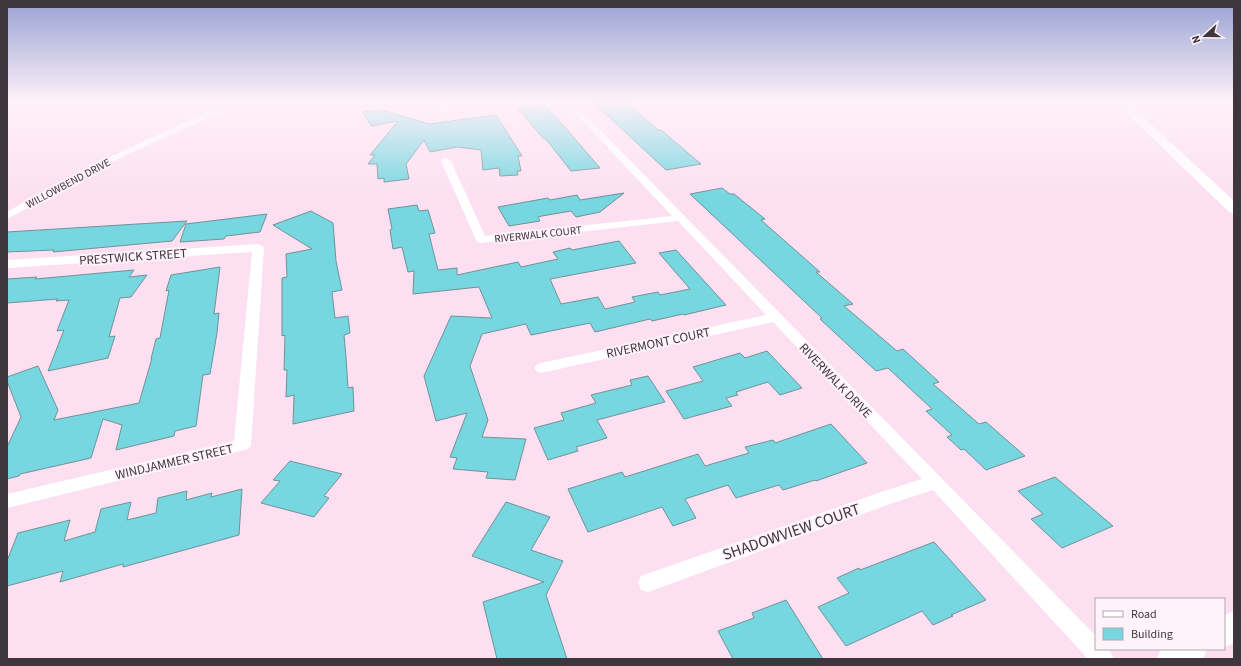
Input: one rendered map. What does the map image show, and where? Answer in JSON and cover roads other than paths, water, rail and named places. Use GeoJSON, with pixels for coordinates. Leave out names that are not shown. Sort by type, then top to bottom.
{"type":"FeatureCollection","features":[{"type":"Feature","properties":{"kind":"main road"},"geometry":{"type":"LineString","coordinates":[[1155,133],[1234,209]]}},
{"type":"Feature","properties":{"kind":"main road"},"geometry":{"type":"LineString","coordinates":[[1225,631],[1234,626]]}},
{"type":"Feature","properties":{"kind":"main road"},"geometry":{"type":"LineString","coordinates":[[1173,659],[1189,650]]}},
{"type":"Feature","properties":{"kind":"street","name":"WILLOWBEND DRIVE"},"geometry":{"type":"LineString","coordinates":[[7,216],[117,157],[169,133]]}},
{"type":"Feature","properties":{"kind":"street","name":"RIVERWALK DRIVE"},"geometry":{"type":"LineString","coordinates":[[599,133],[936,482],[1103,659]]}},
{"type":"Feature","properties":{"kind":"street","name":"RIVERWALK COURT"},"geometry":{"type":"LineString","coordinates":[[446,161],[481,240],[680,218]]}},
{"type":"Feature","properties":{"kind":"street","name":"PRESTWICK STREET"},"geometry":{"type":"LineString","coordinates":[[7,264],[258,248]]}},
{"type":"Feature","properties":{"kind":"street","name":"WINDJAMMER STREET"},"geometry":{"type":"LineString","coordinates":[[7,501],[242,445],[258,248]]}},
{"type":"Feature","properties":{"kind":"street","name":"RIVERMONT COURT"},"geometry":{"type":"LineString","coordinates":[[541,368],[775,317]]}},
{"type":"Feature","properties":{"kind":"street","name":"SHADOWVIEW COURT"},"geometry":{"type":"LineString","coordinates":[[648,583],[873,502],[936,482]]}}]}
